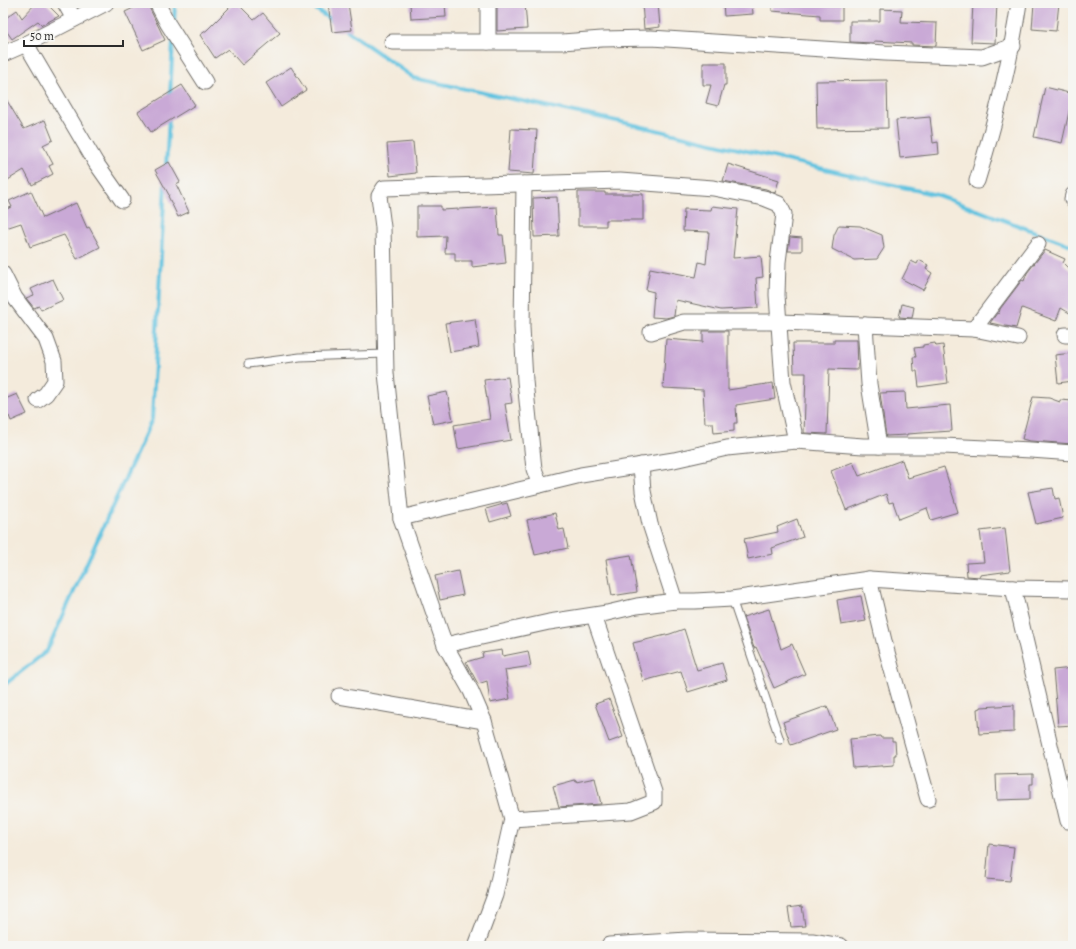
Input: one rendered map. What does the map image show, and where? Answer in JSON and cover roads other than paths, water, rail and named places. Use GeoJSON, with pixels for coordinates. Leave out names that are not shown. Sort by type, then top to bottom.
{"type":"FeatureCollection","features":[{"type":"Feature","properties":{"kind":"street"},"geometry":{"type":"LineString","coordinates":[[65,3],[74,19]]}},
{"type":"Feature","properties":{"kind":"street"},"geometry":{"type":"LineString","coordinates":[[3,54],[26,44],[106,3]]}},
{"type":"Feature","properties":{"kind":"street"},"geometry":{"type":"LineString","coordinates":[[157,3],[168,24],[205,82]]}},
{"type":"Feature","properties":{"kind":"street"},"geometry":{"type":"LineString","coordinates":[[488,3],[488,42]]}},
{"type":"Feature","properties":{"kind":"street"},"geometry":{"type":"LineString","coordinates":[[978,181],[989,144],[1013,46],[1019,3]]}},
{"type":"Feature","properties":{"kind":"street"},"geometry":{"type":"LineString","coordinates":[[392,42],[562,42],[602,38],[651,38],[982,57],[1013,46]]}},
{"type":"Feature","properties":{"kind":"street"},"geometry":{"type":"LineString","coordinates":[[26,44],[96,163],[122,200]]}},
{"type":"Feature","properties":{"kind":"street"},"geometry":{"type":"LineString","coordinates":[[476,946],[495,895],[512,819],[484,721],[471,692],[445,645],[401,518],[385,354],[383,227],[379,196],[384,188],[620,181],[713,188],[764,198],[779,204],[784,214],[778,262],[778,295],[783,382],[796,441]]}},
{"type":"Feature","properties":{"kind":"street"},"geometry":{"type":"LineString","coordinates":[[524,184],[523,334],[525,381],[534,469],[540,485]]}},
{"type":"Feature","properties":{"kind":"street"},"geometry":{"type":"LineString","coordinates":[[974,329],[1038,244]]}},
{"type":"Feature","properties":{"kind":"street"},"geometry":{"type":"LineString","coordinates":[[3,274],[15,298],[46,339],[54,360],[55,381],[46,394],[38,400]]}},
{"type":"Feature","properties":{"kind":"street"},"geometry":{"type":"LineString","coordinates":[[650,332],[684,322],[780,322],[974,329],[1018,338]]}},
{"type":"Feature","properties":{"kind":"street"},"geometry":{"type":"LineString","coordinates":[[865,325],[869,384],[879,446]]}},
{"type":"Feature","properties":{"kind":"street"},"geometry":{"type":"LineString","coordinates":[[401,518],[581,475],[674,460],[727,448],[796,441],[863,446],[943,446],[1073,453]]}},
{"type":"Feature","properties":{"kind":"street"},"geometry":{"type":"LineString","coordinates":[[641,465],[643,490],[650,524],[675,601]]}},
{"type":"Feature","properties":{"kind":"street"},"geometry":{"type":"LineString","coordinates":[[445,645],[549,622],[594,616],[638,606],[675,601],[732,599],[869,579],[1013,588],[1073,589]]}},
{"type":"Feature","properties":{"kind":"street"},"geometry":{"type":"LineString","coordinates":[[869,579],[885,645],[928,799]]}},
{"type":"Feature","properties":{"kind":"street"},"geometry":{"type":"LineString","coordinates":[[1013,588],[1068,821]]}},
{"type":"Feature","properties":{"kind":"street"},"geometry":{"type":"LineString","coordinates":[[512,819],[631,811],[654,802],[654,792],[594,616]]}},
{"type":"Feature","properties":{"kind":"street"},"geometry":{"type":"LineString","coordinates":[[339,696],[484,721]]}},
{"type":"Feature","properties":{"kind":"street"},"geometry":{"type":"LineString","coordinates":[[609,945],[687,940],[711,943],[812,941],[841,946]]}},
{"type":"Feature","properties":{"kind":"lane"},"geometry":{"type":"LineString","coordinates":[[248,364],[300,357],[385,354]]}},
{"type":"Feature","properties":{"kind":"lane"},"geometry":{"type":"LineString","coordinates":[[732,599],[780,740]]}},
{"type":"Feature","properties":{"kind":"waterway"},"geometry":{"type":"LineString","coordinates":[[174,24],[175,3]]}},
{"type":"Feature","properties":{"kind":"waterway"},"geometry":{"type":"LineString","coordinates":[[307,3],[334,22]]}},
{"type":"Feature","properties":{"kind":"waterway"},"geometry":{"type":"LineString","coordinates":[[343,28],[414,78],[626,123],[937,195],[1073,246]]}},
{"type":"Feature","properties":{"kind":"waterway"},"geometry":{"type":"LineString","coordinates":[[170,96],[173,41]]}},
{"type":"Feature","properties":{"kind":"waterway"},"geometry":{"type":"LineString","coordinates":[[166,168],[169,117]]}},
{"type":"Feature","properties":{"kind":"waterway"},"geometry":{"type":"LineString","coordinates":[[3,686],[47,651],[152,419],[165,183]]}}]}
